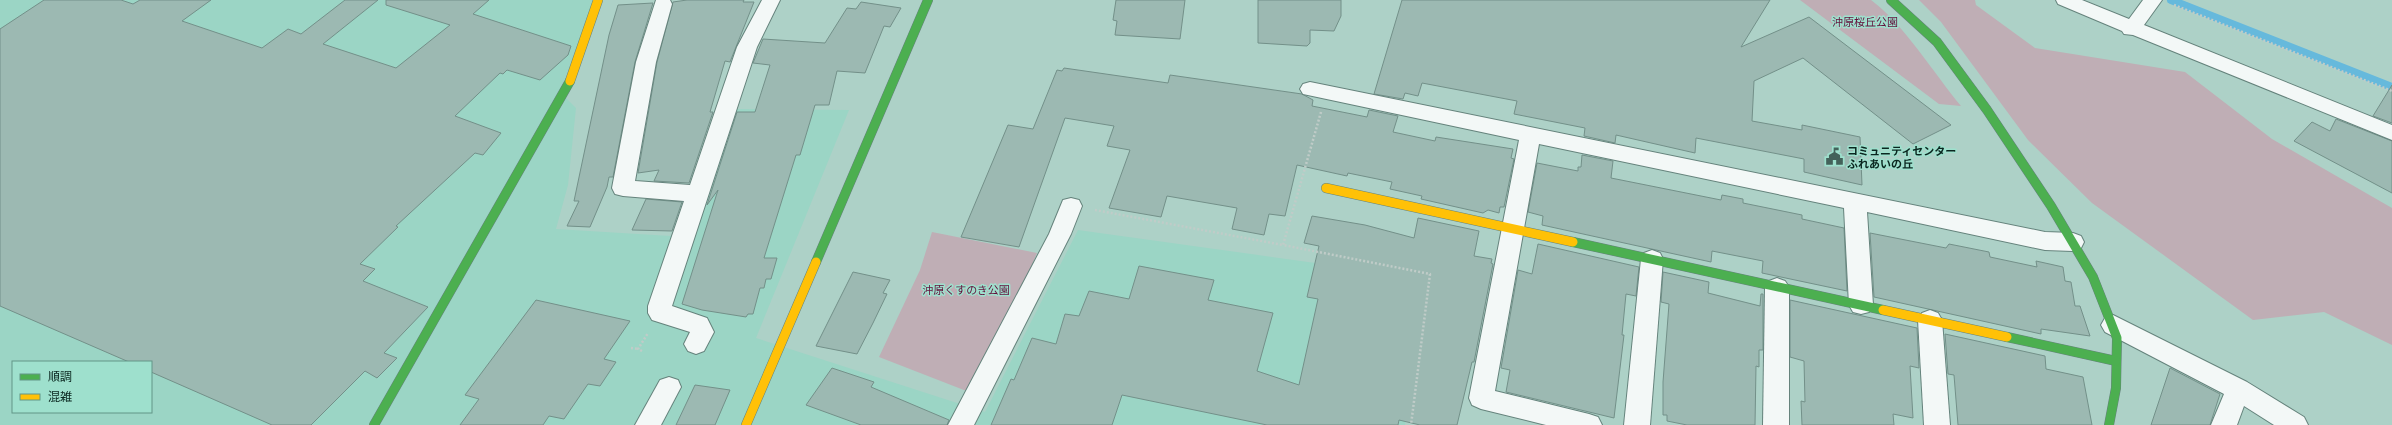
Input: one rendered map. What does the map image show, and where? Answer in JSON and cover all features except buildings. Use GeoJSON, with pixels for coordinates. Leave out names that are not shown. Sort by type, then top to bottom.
{"type":"FeatureCollection","features":[{"type":"Feature","properties":{"kind":"street"},"geometry":{"type":"LineString","coordinates":[[374,425],[570,81],[598,0]]}},
{"type":"Feature","properties":{"kind":"street"},"geometry":{"type":"LineString","coordinates":[[696,344],[702,332],[699,325],[660,313],[660,306],[747,47],[771,0]]}},
{"type":"Feature","properties":{"kind":"street"},"geometry":{"type":"LineString","coordinates":[[746,425],[928,0]]}},
{"type":"Feature","properties":{"kind":"street"},"geometry":{"type":"LineString","coordinates":[[1892,0],[1937,42],[1987,110],[2073,242],[2093,277],[2117,338],[2116,388],[2109,425]]}},
{"type":"Feature","properties":{"kind":"street"},"geometry":{"type":"LineString","coordinates":[[2065,0],[2131,29],[2392,133]]}},
{"type":"Feature","properties":{"kind":"street"},"geometry":{"type":"LineString","coordinates":[[2131,29],[2161,1]]}},
{"type":"Feature","properties":{"kind":"street"},"geometry":{"type":"LineString","coordinates":[[663,4],[646,62],[623,188],[698,194]]}},
{"type":"Feature","properties":{"kind":"street"},"geometry":{"type":"LineString","coordinates":[[1318,91],[2045,241],[2073,242]]}},
{"type":"Feature","properties":{"kind":"street"},"geometry":{"type":"LineString","coordinates":[[1530,134],[1481,398],[1589,425]]}},
{"type":"Feature","properties":{"kind":"street"},"geometry":{"type":"LineString","coordinates":[[1326,188],[2116,361]]}},
{"type":"Feature","properties":{"kind":"street"},"geometry":{"type":"LineString","coordinates":[[1855,201],[1861,305]]}},
{"type":"Feature","properties":{"kind":"street"},"geometry":{"type":"LineString","coordinates":[[961,425],[1060,234],[1071,206]]}},
{"type":"Feature","properties":{"kind":"street"},"geometry":{"type":"LineString","coordinates":[[1637,425],[1652,259]]}},
{"type":"Feature","properties":{"kind":"street"},"geometry":{"type":"LineString","coordinates":[[1776,425],[1777,287]]}},
{"type":"Feature","properties":{"kind":"street"},"geometry":{"type":"LineString","coordinates":[[1930,320],[1937,425]]}},
{"type":"Feature","properties":{"kind":"street"},"geometry":{"type":"LineString","coordinates":[[2113,326],[2238,389],[2295,425]]}},
{"type":"Feature","properties":{"kind":"street"},"geometry":{"type":"LineString","coordinates":[[648,425],[670,387]]}},
{"type":"Feature","properties":{"kind":"street"},"geometry":{"type":"LineString","coordinates":[[2224,425],[2238,389]]}},
{"type":"Feature","properties":{"kind":"path"},"geometry":{"type":"LineString","coordinates":[[2161,1],[2392,91]]}},
{"type":"Feature","properties":{"kind":"path"},"geometry":{"type":"LineString","coordinates":[[1283,245],[1318,91]]}},
{"type":"Feature","properties":{"kind":"path"},"geometry":{"type":"LineString","coordinates":[[1071,206],[1430,274],[1411,425]]}},
{"type":"Feature","properties":{"kind":"path"},"geometry":{"type":"LineString","coordinates":[[631,348],[638,349]]}},
{"type":"Feature","properties":{"kind":"shaded area"},"geometry":{"type":"Polygon","coordinates":[[[0,0],[595,0],[560,92],[576,108],[568,185],[556,229],[687,237],[729,109],[849,110],[756,338],[985,412],[1078,230],[1424,278],[1405,425],[0,425],[0,0]]]}},
{"type":"Feature","properties":{"kind":"green space","name":"沖原桜丘公園"},"geometry":{"type":"Polygon","coordinates":[[[1800,0],[1871,0],[1907,35],[1961,106],[1939,104],[1800,0]]]}},
{"type":"Feature","properties":{"kind":"green space"},"geometry":{"type":"Polygon","coordinates":[[[1919,0],[1975,0],[1976,5],[2035,48],[2185,72],[2272,139],[2392,208],[2392,345],[2324,312],[2253,320],[2092,203],[2028,140],[1941,22],[1919,0]]]}},
{"type":"Feature","properties":{"kind":"green space","name":"沖原くすのき公園"},"geometry":{"type":"Polygon","coordinates":[[[932,232],[1037,253],[1016,303],[969,392],[879,357],[920,270],[932,232]]]}},
{"type":"Feature","properties":{"kind":"waterway"},"geometry":{"type":"LineString","coordinates":[[2171,0],[2392,87]]}},
{"type":"Feature","properties":{"kind":"traffic: fast"},"geometry":{"type":"LineString","coordinates":[[816,262],[928,0]]}},
{"type":"Feature","properties":{"kind":"traffic: fast"},"geometry":{"type":"LineString","coordinates":[[1891,0],[1937,42],[1987,110],[2051,206],[2093,277],[2117,338],[2116,388],[2109,425]]}},
{"type":"Feature","properties":{"kind":"traffic: fast"},"geometry":{"type":"LineString","coordinates":[[374,425],[570,81]]}},
{"type":"Feature","properties":{"kind":"traffic: fast"},"geometry":{"type":"LineString","coordinates":[[1573,242],[1883,310]]}},
{"type":"Feature","properties":{"kind":"traffic: fast"},"geometry":{"type":"LineString","coordinates":[[2007,337],[2116,361]]}},
{"type":"Feature","properties":{"kind":"traffic: slow"},"geometry":{"type":"LineString","coordinates":[[570,81],[598,0]]}},
{"type":"Feature","properties":{"kind":"traffic: slow"},"geometry":{"type":"LineString","coordinates":[[1326,188],[1573,242]]}},
{"type":"Feature","properties":{"kind":"traffic: slow"},"geometry":{"type":"LineString","coordinates":[[746,425],[816,262]]}},
{"type":"Feature","properties":{"kind":"traffic: slow"},"geometry":{"type":"LineString","coordinates":[[1883,310],[2007,337]]}},
{"type":"Feature","properties":{"kind":"place","name":"コミュニティセンター ふれあいの丘"},"geometry":{"type":"Point","coordinates":[1834,157]}}]}
